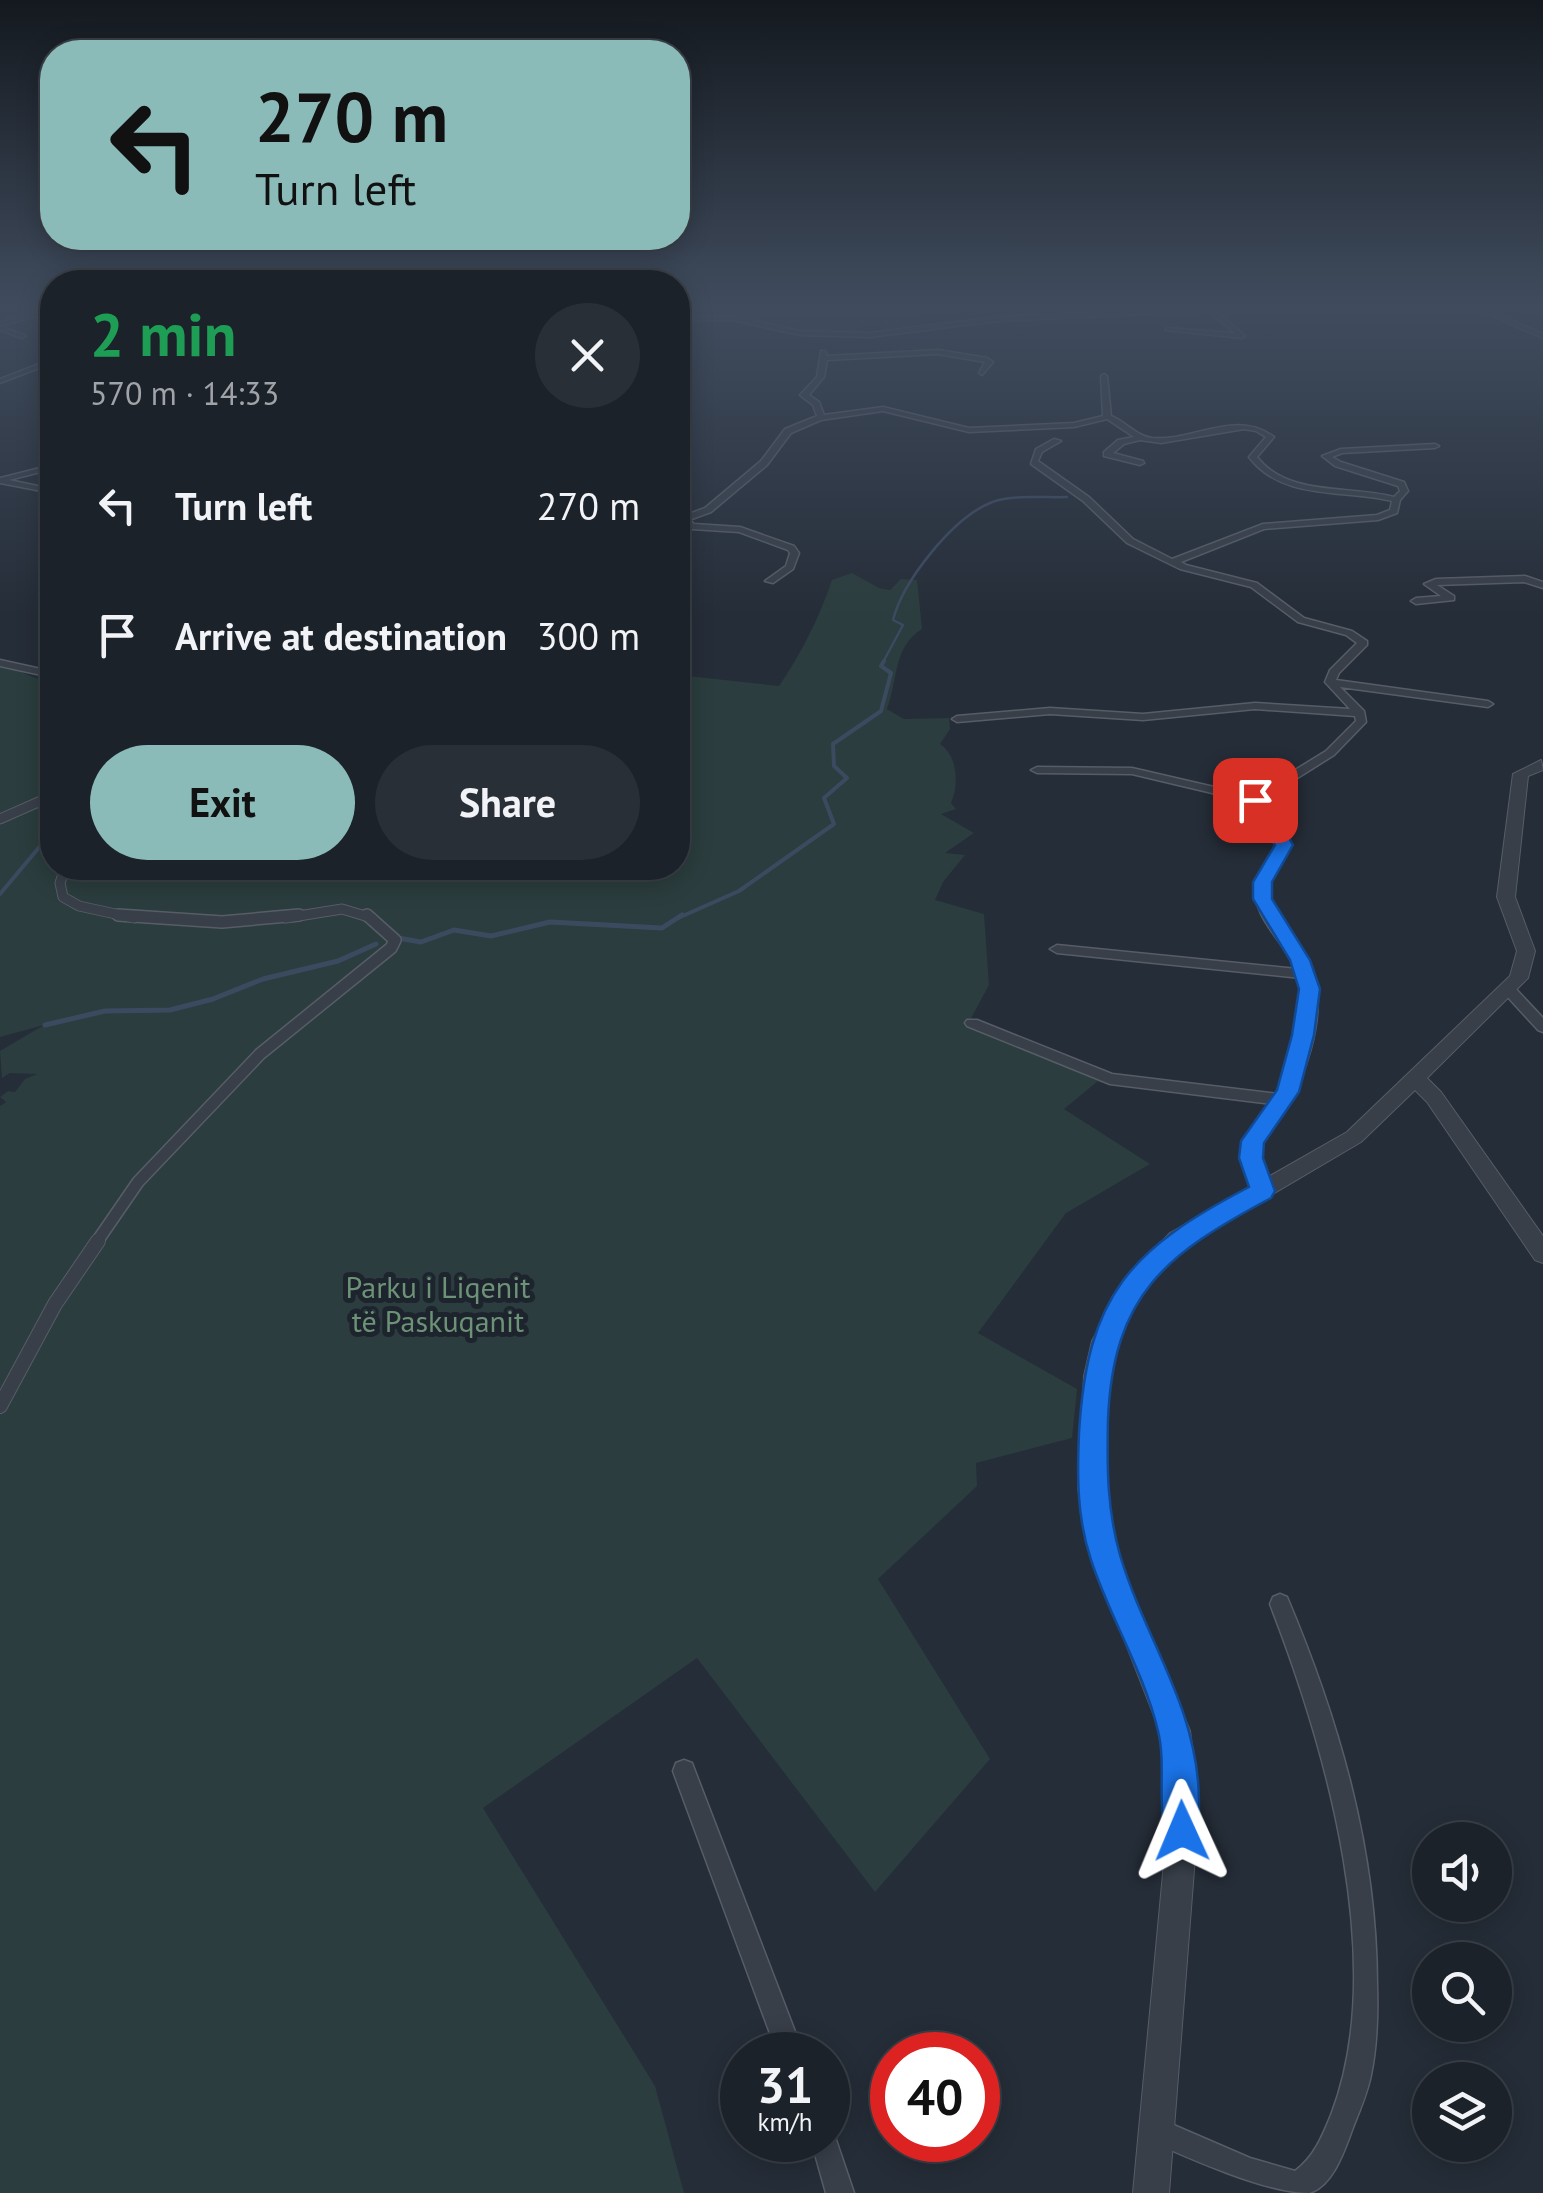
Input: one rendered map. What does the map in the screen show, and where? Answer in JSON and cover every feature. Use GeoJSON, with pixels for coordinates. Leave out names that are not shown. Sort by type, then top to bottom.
{"type":"FeatureCollection","features":[{"type":"Feature","properties":{"kind":"street"},"geometry":{"type":"LineString","coordinates":[[819,411],[821,417]]}},
{"type":"Feature","properties":{"kind":"street"},"geometry":{"type":"LineString","coordinates":[[690,517],[704,513],[737,487],[774,454],[788,432],[821,417],[872,411]]}},
{"type":"Feature","properties":{"kind":"street"},"geometry":{"type":"LineString","coordinates":[[890,411],[969,430],[1068,426],[1107,417],[1120,421],[1140,438]]}},
{"type":"Feature","properties":{"kind":"street"},"geometry":{"type":"LineString","coordinates":[[1107,411],[1107,417]]}},
{"type":"Feature","properties":{"kind":"street"},"geometry":{"type":"LineString","coordinates":[[1140,463],[1107,454],[1121,442],[1140,438],[1154,440],[1220,428],[1264,432],[1269,440],[1253,457],[1267,474],[1335,493],[1396,500]]}},
{"type":"Feature","properties":{"kind":"street"},"geometry":{"type":"LineString","coordinates":[[1057,442],[1033,457],[1038,466],[1086,499],[1130,541],[1175,564],[1254,585],[1301,620],[1361,640],[1362,646],[1334,672],[1330,682]]}},
{"type":"Feature","properties":{"kind":"street"},"geometry":{"type":"LineString","coordinates":[[1396,500],[1404,491],[1400,484],[1338,464],[1326,456],[1341,451],[1435,446]]}},
{"type":"Feature","properties":{"kind":"street"},"geometry":{"type":"LineString","coordinates":[[0,481],[40,470]]}},
{"type":"Feature","properties":{"kind":"street"},"geometry":{"type":"LineString","coordinates":[[0,481],[40,489]]}},
{"type":"Feature","properties":{"kind":"street"},"geometry":{"type":"LineString","coordinates":[[1175,564],[1181,555],[1263,527],[1378,517],[1394,511],[1398,507],[1396,500]]}},
{"type":"Feature","properties":{"kind":"street"},"geometry":{"type":"LineString","coordinates":[[690,525],[740,530],[791,548],[795,553],[790,567],[770,581]]}},
{"type":"Feature","properties":{"kind":"street"},"geometry":{"type":"LineString","coordinates":[[1416,600],[1450,598],[1428,584],[1436,582],[1525,579],[1543,585]]}},
{"type":"Feature","properties":{"kind":"street"},"geometry":{"type":"LineString","coordinates":[[0,663],[40,672]]}},
{"type":"Feature","properties":{"kind":"street"},"geometry":{"type":"LineString","coordinates":[[1330,682],[1488,704]]}},
{"type":"Feature","properties":{"kind":"street"},"geometry":{"type":"LineString","coordinates":[[1037,770],[1132,771],[1255,800],[1330,753],[1361,722],[1360,713],[1330,682]]}},
{"type":"Feature","properties":{"kind":"street"},"geometry":{"type":"LineString","coordinates":[[957,719],[1050,711],[1143,717],[1255,706],[1360,713]]}},
{"type":"Feature","properties":{"kind":"street"},"geometry":{"type":"LineString","coordinates":[[1150,2193],[1182,1831],[1181,1777],[1175,1730],[1162,1690],[1106,1560],[1097,1524],[1091,1488],[1096,1376],[1104,1341],[1117,1311],[1156,1259],[1192,1230],[1354,1138],[1519,978],[1526,951],[1506,898],[1520,795],[1543,768]]}},
{"type":"Feature","properties":{"kind":"street"},"geometry":{"type":"LineString","coordinates":[[1255,800],[1258,812],[1277,831],[1284,845],[1262,882],[1263,899],[1306,974],[1310,989],[1303,1035],[1282,1100],[1253,1141],[1251,1158],[1263,1191]]}},
{"type":"Feature","properties":{"kind":"street"},"geometry":{"type":"LineString","coordinates":[[0,819],[40,801]]}},
{"type":"Feature","properties":{"kind":"street"},"geometry":{"type":"LineString","coordinates":[[0,1406],[55,1304],[138,1182],[260,1054],[392,948],[395,940],[382,926],[355,910],[328,910],[267,920],[200,922],[82,908],[63,898],[61,880]]}},
{"type":"Feature","properties":{"kind":"street"},"geometry":{"type":"LineString","coordinates":[[1057,949],[1306,974]]}},
{"type":"Feature","properties":{"kind":"street"},"geometry":{"type":"LineString","coordinates":[[1509,990],[1543,1027]]}},
{"type":"Feature","properties":{"kind":"street"},"geometry":{"type":"LineString","coordinates":[[972,1023],[1110,1079],[1282,1100]]}},
{"type":"Feature","properties":{"kind":"street"},"geometry":{"type":"LineString","coordinates":[[1417,1080],[1434,1097],[1543,1254]]}},
{"type":"Feature","properties":{"kind":"street"},"geometry":{"type":"LineString","coordinates":[[1153,2130],[1277,2185],[1297,2185],[1312,2175],[1327,2156],[1358,2072],[1366,1985],[1356,1871],[1325,1724],[1280,1604]]}},
{"type":"Feature","properties":{"kind":"street"},"geometry":{"type":"LineString","coordinates":[[684,1771],[782,2032]]}},
{"type":"Feature","properties":{"kind":"street"},"geometry":{"type":"LineString","coordinates":[[831,2162],[840,2193]]}},
{"type":"Feature","properties":{"kind":"green space","name":"Parku i Liqenit të Paskuqanit"},"geometry":{"type":"Polygon","coordinates":[[[852,573],[890,590],[901,579],[917,580],[922,629],[901,655],[887,709],[904,719],[949,718],[950,729],[940,744],[954,763],[956,780],[951,803],[956,809],[941,814],[974,833],[945,853],[965,855],[943,882],[935,900],[984,914],[989,985],[968,1024],[1098,1081],[1064,1109],[1150,1164],[1066,1213],[978,1333],[1077,1389],[1072,1438],[976,1463],[977,1486],[878,1579],[990,1759],[875,1892],[697,1658],[483,1808],[655,2086],[684,2193],[0,2193],[0,1106],[6,1102],[0,1097],[8,1091],[15,1092],[25,1079],[37,1074],[10,1073],[2,1078],[0,1051],[44,1025],[0,1037],[0,663],[40,680],[40,880],[690,880],[690,676],[779,686],[809,634],[832,580],[852,573]]]}},
{"type":"Feature","properties":{"kind":"waterway"},"geometry":{"type":"LineString","coordinates":[[882,664],[903,625],[893,620],[898,604],[931,553],[960,523],[998,500],[1067,497]]}},
{"type":"Feature","properties":{"kind":"waterway"},"geometry":{"type":"LineString","coordinates":[[678,918],[739,891],[834,824],[824,798],[847,778],[834,766],[833,744],[881,711],[891,673],[881,666],[884,661]]}},
{"type":"Feature","properties":{"kind":"waterway"},"geometry":{"type":"LineString","coordinates":[[0,894],[40,846]]}},
{"type":"Feature","properties":{"kind":"waterway"},"geometry":{"type":"LineString","coordinates":[[398,938],[421,942],[454,930],[491,936],[550,922],[662,928],[682,915]]}},
{"type":"Feature","properties":{"kind":"waterway"},"geometry":{"type":"LineString","coordinates":[[45,1025],[105,1011],[170,1010],[213,999],[263,979],[338,961],[376,944]]}},
{"type":"Feature","properties":{"kind":"route"},"geometry":{"type":"LineString","coordinates":[[1182,1831],[1175,1730],[1106,1560],[1097,1524],[1091,1488],[1096,1376],[1104,1341],[1117,1311],[1156,1259],[1178,1238],[1263,1191],[1251,1158],[1253,1141],[1288,1092],[1310,989],[1300,960],[1263,899],[1262,882],[1284,845],[1254,806],[1255,800]]}}]}
